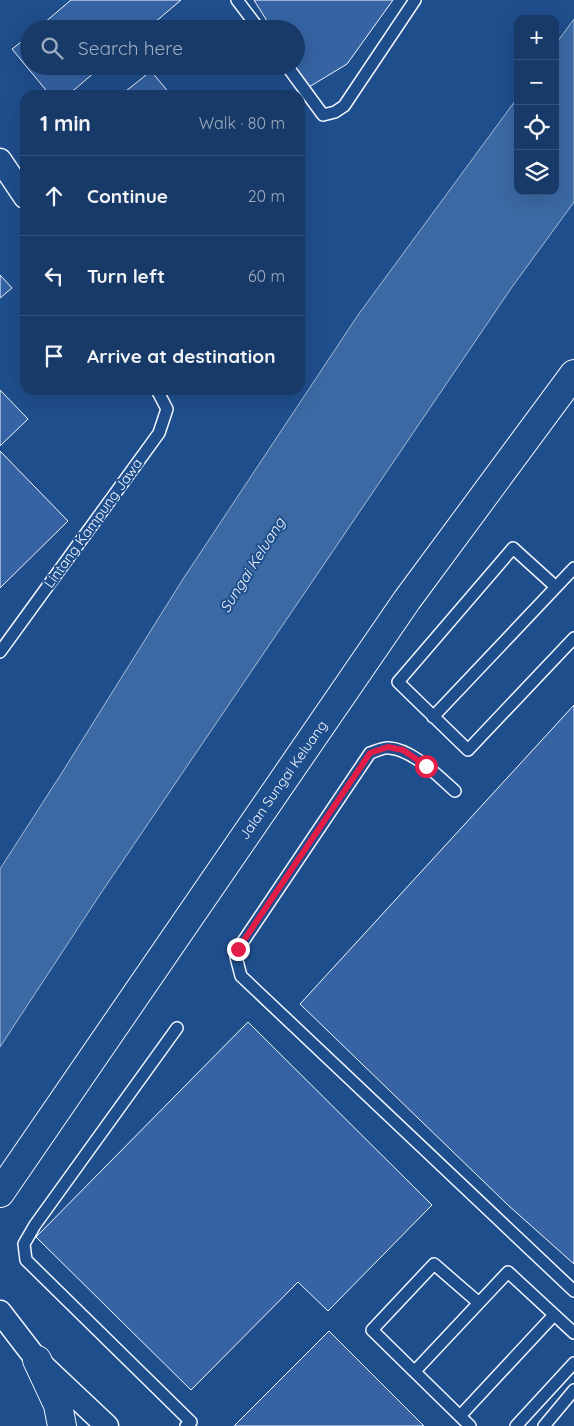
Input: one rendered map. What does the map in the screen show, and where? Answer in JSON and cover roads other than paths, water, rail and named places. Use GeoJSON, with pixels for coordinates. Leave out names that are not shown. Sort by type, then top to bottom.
{"type":"FeatureCollection","features":[{"type":"Feature","properties":{"kind":"street"},"geometry":{"type":"LineString","coordinates":[[0,160],[20,190]]}},
{"type":"Feature","properties":{"kind":"street","name":"Jalan Sungai Keluang"},"geometry":{"type":"LineString","coordinates":[[0,1193],[407,600],[574,374]]}},
{"type":"Feature","properties":{"kind":"street"},"geometry":{"type":"LineString","coordinates":[[0,1312],[37,1360],[107,1426]]}},
{"type":"Feature","properties":{"kind":"street"},"geometry":{"type":"LineString","coordinates":[[37,1360],[58,1405],[62,1426]]}},
{"type":"Feature","properties":{"kind":"lane"},"geometry":{"type":"LineString","coordinates":[[237,0],[252,20]]}},
{"type":"Feature","properties":{"kind":"lane"},"geometry":{"type":"LineString","coordinates":[[305,90],[323,115],[335,112],[344,106],[415,0]]}},
{"type":"Feature","properties":{"kind":"lane"},"geometry":{"type":"LineString","coordinates":[[294,75],[305,90]]}},
{"type":"Feature","properties":{"kind":"lane","name":"Lintang Kampung Jawa"},"geometry":{"type":"LineString","coordinates":[[0,652],[159,433],[167,409],[160,395]]}},
{"type":"Feature","properties":{"kind":"lane"},"geometry":{"type":"LineString","coordinates":[[556,587],[513,548],[398,682],[468,750],[574,638]]}},
{"type":"Feature","properties":{"kind":"lane"},"geometry":{"type":"LineString","coordinates":[[433,717],[574,568]]}},
{"type":"Feature","properties":{"kind":"lane"},"geometry":{"type":"LineString","coordinates":[[456,791],[403,750],[388,747],[370,753],[238,949],[236,957],[241,976],[574,1291]]}},
{"type":"Feature","properties":{"kind":"lane"},"geometry":{"type":"LineString","coordinates":[[177,1028],[34,1225],[24,1244],[26,1260],[190,1425]]}},
{"type":"Feature","properties":{"kind":"lane"},"geometry":{"type":"LineString","coordinates":[[470,1426],[372,1330],[434,1264],[479,1303]]}},
{"type":"Feature","properties":{"kind":"lane"},"geometry":{"type":"LineString","coordinates":[[414,1371],[508,1272],[574,1333]]}},
{"type":"Feature","properties":{"kind":"lane"},"geometry":{"type":"LineString","coordinates":[[460,1416],[554,1314]]}},
{"type":"Feature","properties":{"kind":"lane"},"geometry":{"type":"LineString","coordinates":[[516,1426],[574,1363]]}},
{"type":"Feature","properties":{"kind":"lane"},"geometry":{"type":"LineString","coordinates":[[544,1426],[574,1390]]}},
{"type":"Feature","properties":{"kind":"water","name":"Sungai Keluang"},"geometry":{"type":"Polygon","coordinates":[[[574,19],[574,202],[512,287],[101,893],[0,1047],[0,869],[183,579],[358,315],[514,102],[514,195],[559,195],[559,40],[574,19]]]}}]}
